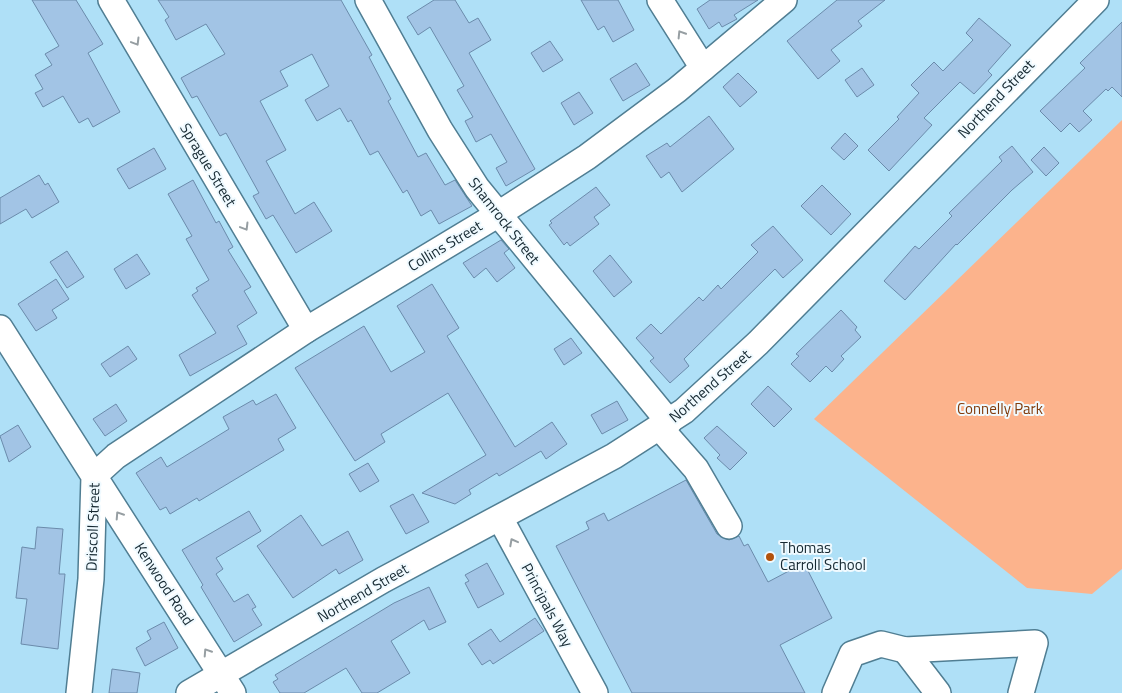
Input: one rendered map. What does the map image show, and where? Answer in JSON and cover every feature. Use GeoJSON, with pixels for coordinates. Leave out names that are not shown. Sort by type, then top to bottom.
{"type":"FeatureCollection","features":[{"type":"Feature","properties":{"kind":"street","name":"Sprague Street"},"geometry":{"type":"LineString","coordinates":[[111,0],[306,330]]}},
{"type":"Feature","properties":{"kind":"street","name":"Shamrock Street"},"geometry":{"type":"LineString","coordinates":[[368,0],[445,138],[477,188],[665,425],[696,469],[730,526]]}},
{"type":"Feature","properties":{"kind":"street"},"geometry":{"type":"LineString","coordinates":[[660,0],[703,68]]}},
{"type":"Feature","properties":{"kind":"street","name":"Collins Street"},"geometry":{"type":"LineString","coordinates":[[94,476],[116,456],[306,330],[497,215],[594,153],[703,68],[784,0]]}},
{"type":"Feature","properties":{"kind":"street","name":"Northend Street"},"geometry":{"type":"LineString","coordinates":[[189,693],[228,684],[383,580],[614,456],[665,425],[705,392],[758,343],[1096,0]]}},
{"type":"Feature","properties":{"kind":"street","name":"Driscoll Street"},"geometry":{"type":"LineString","coordinates":[[0,328],[94,476],[91,579],[79,693]]}},
{"type":"Feature","properties":{"kind":"street","name":"Kenwood Road"},"geometry":{"type":"LineString","coordinates":[[94,476],[228,684]]}},
{"type":"Feature","properties":{"kind":"street","name":"Principals Way"},"geometry":{"type":"LineString","coordinates":[[500,518],[595,693]]}},
{"type":"Feature","properties":{"kind":"street"},"geometry":{"type":"LineString","coordinates":[[835,693],[852,654],[881,644],[905,650],[1035,643],[1021,693]]}},
{"type":"Feature","properties":{"kind":"street"},"geometry":{"type":"LineString","coordinates":[[905,650],[938,693]]}},
{"type":"Feature","properties":{"kind":"green space","name":"Connelly Park"},"geometry":{"type":"Polygon","coordinates":[[[1122,120],[1122,569],[1092,594],[1027,588],[814,419],[1122,120]]]}},
{"type":"Feature","properties":{"kind":"building"},"geometry":{"type":"Polygon","coordinates":[[[32,0],[76,0],[103,44],[88,53],[120,112],[93,127],[88,118],[79,123],[63,96],[43,107],[35,93],[43,89],[35,75],[52,65],[45,54],[59,46],[32,0]]]}},
{"type":"Feature","properties":{"kind":"building"},"geometry":{"type":"Polygon","coordinates":[[[158,0],[341,0],[372,55],[369,57],[391,99],[388,101],[418,157],[426,153],[445,185],[455,180],[472,206],[439,224],[431,210],[421,216],[407,190],[403,193],[378,151],[370,155],[351,120],[348,122],[340,108],[317,121],[305,100],[329,86],[312,54],[280,71],[288,86],[260,101],[286,150],[266,161],[295,214],[314,202],[332,231],[296,253],[273,215],[266,219],[253,196],[259,193],[226,133],[220,136],[197,96],[192,98],[181,78],[225,54],[206,24],[176,40],[165,20],[169,17],[158,0]]]}},
{"type":"Feature","properties":{"kind":"building"},"geometry":{"type":"Polygon","coordinates":[[[434,0],[455,0],[469,23],[478,18],[491,40],[469,53],[535,169],[506,186],[496,168],[507,162],[491,134],[476,142],[465,121],[473,117],[457,90],[464,86],[430,27],[418,35],[407,17],[434,0]]]}},
{"type":"Feature","properties":{"kind":"building"},"geometry":{"type":"Polygon","coordinates":[[[581,0],[618,0],[634,30],[613,42],[604,26],[598,30],[581,0]]]}},
{"type":"Feature","properties":{"kind":"building"},"geometry":{"type":"Polygon","coordinates":[[[710,0],[758,0],[734,15],[737,19],[722,27],[719,22],[709,29],[697,9],[710,0]]]}},
{"type":"Feature","properties":{"kind":"building"},"geometry":{"type":"Polygon","coordinates":[[[837,0],[885,0],[858,21],[862,26],[831,50],[840,61],[818,79],[787,41],[837,0]]]}},
{"type":"Feature","properties":{"kind":"building"},"geometry":{"type":"Polygon","coordinates":[[[979,18],[1011,45],[988,71],[992,75],[974,94],[960,82],[924,118],[932,125],[889,171],[868,150],[899,119],[897,117],[919,93],[911,85],[934,62],[943,71],[973,40],[966,33],[979,18]]]}},
{"type":"Feature","properties":{"kind":"building"},"geometry":{"type":"Polygon","coordinates":[[[1122,22],[1122,97],[1112,87],[1108,91],[1106,89],[1083,111],[1092,120],[1079,132],[1070,123],[1061,132],[1040,111],[1085,68],[1080,63],[1122,22]]]}},
{"type":"Feature","properties":{"kind":"building"},"geometry":{"type":"Polygon","coordinates":[[[550,41],[563,60],[543,72],[531,53],[550,41]]]}},
{"type":"Feature","properties":{"kind":"building"},"geometry":{"type":"Polygon","coordinates":[[[636,63],[650,85],[623,101],[610,79],[636,63]]]}},
{"type":"Feature","properties":{"kind":"building"},"geometry":{"type":"Polygon","coordinates":[[[862,68],[874,85],[857,97],[845,80],[862,68]]]}},
{"type":"Feature","properties":{"kind":"building"},"geometry":{"type":"Polygon","coordinates":[[[738,73],[757,92],[740,107],[723,87],[738,73]]]}},
{"type":"Feature","properties":{"kind":"building"},"geometry":{"type":"Polygon","coordinates":[[[579,92],[593,113],[574,125],[561,103],[579,92]]]}},
{"type":"Feature","properties":{"kind":"building"},"geometry":{"type":"Polygon","coordinates":[[[709,116],[734,149],[682,192],[669,172],[661,178],[646,156],[667,143],[670,147],[709,116]]]}},
{"type":"Feature","properties":{"kind":"building"},"geometry":{"type":"Polygon","coordinates":[[[845,133],[858,146],[844,160],[831,148],[845,133]]]}},
{"type":"Feature","properties":{"kind":"building"},"geometry":{"type":"Polygon","coordinates":[[[1012,146],[1033,172],[956,244],[905,300],[884,281],[915,246],[919,249],[952,216],[949,213],[1002,161],[999,157],[1012,146]]]}},
{"type":"Feature","properties":{"kind":"building"},"geometry":{"type":"Polygon","coordinates":[[[1044,147],[1059,163],[1046,176],[1031,160],[1044,147]]]}},
{"type":"Feature","properties":{"kind":"building"},"geometry":{"type":"Polygon","coordinates":[[[154,148],[166,169],[129,189],[117,169],[154,148]]]}},
{"type":"Feature","properties":{"kind":"building"},"geometry":{"type":"Polygon","coordinates":[[[39,175],[45,185],[48,183],[59,202],[32,218],[26,209],[0,224],[0,198],[39,175]]]}},
{"type":"Feature","properties":{"kind":"building"},"geometry":{"type":"Polygon","coordinates":[[[193,180],[216,223],[219,221],[233,247],[228,250],[251,287],[244,291],[257,313],[237,326],[247,344],[190,376],[179,355],[216,333],[192,295],[198,291],[196,288],[209,280],[186,239],[192,236],[168,194],[193,180]]]}},
{"type":"Feature","properties":{"kind":"building"},"geometry":{"type":"Polygon","coordinates":[[[822,185],[851,214],[831,235],[801,206],[822,185]]]}},
{"type":"Feature","properties":{"kind":"building"},"geometry":{"type":"Polygon","coordinates":[[[596,187],[610,205],[594,217],[599,224],[570,246],[567,242],[564,245],[549,225],[552,223],[550,221],[596,187]]]}},
{"type":"Feature","properties":{"kind":"building"},"geometry":{"type":"Polygon","coordinates":[[[773,226],[803,260],[783,278],[775,269],[684,359],[689,366],[670,383],[650,361],[654,358],[636,338],[651,324],[661,334],[699,297],[703,301],[718,285],[721,289],[758,252],[751,245],[773,226]]]}},
{"type":"Feature","properties":{"kind":"building"},"geometry":{"type":"Polygon","coordinates":[[[501,240],[509,249],[504,253],[515,268],[497,282],[486,268],[474,278],[463,263],[501,240]]]}},
{"type":"Feature","properties":{"kind":"building"},"geometry":{"type":"Polygon","coordinates":[[[67,251],[84,277],[67,288],[50,262],[67,251]]]}},
{"type":"Feature","properties":{"kind":"building"},"geometry":{"type":"Polygon","coordinates":[[[137,254],[150,274],[126,289],[114,269],[137,254]]]}},
{"type":"Feature","properties":{"kind":"building"},"geometry":{"type":"Polygon","coordinates":[[[610,255],[632,282],[614,297],[593,271],[610,255]]]}},
{"type":"Feature","properties":{"kind":"building"},"geometry":{"type":"Polygon","coordinates":[[[56,279],[69,299],[52,310],[57,318],[36,331],[18,304],[56,279]]]}},
{"type":"Feature","properties":{"kind":"building"},"geometry":{"type":"Polygon","coordinates":[[[432,284],[459,328],[447,336],[515,447],[552,422],[567,444],[546,459],[541,451],[499,476],[497,473],[469,490],[471,494],[455,504],[422,493],[486,455],[448,393],[381,434],[385,442],[355,461],[295,368],[364,326],[391,372],[425,352],[397,306],[432,284]]]}},
{"type":"Feature","properties":{"kind":"building"},"geometry":{"type":"Polygon","coordinates":[[[841,310],[857,327],[855,330],[861,337],[841,356],[844,359],[832,372],[826,366],[810,382],[791,364],[799,356],[796,354],[841,310]]]}},
{"type":"Feature","properties":{"kind":"building"},"geometry":{"type":"Polygon","coordinates":[[[571,338],[582,353],[564,365],[554,349],[571,338]]]}},
{"type":"Feature","properties":{"kind":"building"},"geometry":{"type":"Polygon","coordinates":[[[128,346],[137,359],[110,377],[101,364],[128,346]]]}},
{"type":"Feature","properties":{"kind":"building"},"geometry":{"type":"Polygon","coordinates":[[[768,386],[792,409],[774,427],[751,404],[768,386]]]}},
{"type":"Feature","properties":{"kind":"building"},"geometry":{"type":"Polygon","coordinates":[[[276,394],[296,428],[278,439],[284,450],[199,501],[197,498],[170,514],[166,507],[160,510],[136,473],[161,457],[167,467],[229,429],[223,417],[253,400],[256,405],[276,394]]]}},
{"type":"Feature","properties":{"kind":"building"},"geometry":{"type":"Polygon","coordinates":[[[617,401],[628,420],[602,434],[591,415],[617,401]]]}},
{"type":"Feature","properties":{"kind":"building"},"geometry":{"type":"Polygon","coordinates":[[[116,404],[127,421],[105,436],[93,419],[116,404]]]}},
{"type":"Feature","properties":{"kind":"building"},"geometry":{"type":"Polygon","coordinates":[[[18,425],[31,447],[9,462],[0,436],[18,425]]]}},
{"type":"Feature","properties":{"kind":"building"},"geometry":{"type":"Polygon","coordinates":[[[717,426],[747,453],[730,470],[717,458],[720,455],[704,438],[717,426]]]}},
{"type":"Feature","properties":{"kind":"building"},"geometry":{"type":"Polygon","coordinates":[[[368,463],[379,481],[360,492],[349,474],[368,463]]]}},
{"type":"Feature","properties":{"kind":"building"},"geometry":{"type":"Polygon","coordinates":[[[686,480],[717,534],[729,540],[739,536],[744,546],[748,544],[768,582],[804,563],[832,618],[780,645],[805,693],[632,693],[556,546],[589,529],[586,522],[604,513],[608,521],[686,480]]]}},
{"type":"Feature","properties":{"kind":"building"},"geometry":{"type":"Polygon","coordinates":[[[413,494],[429,522],[406,534],[390,506],[413,494]]]}},
{"type":"Feature","properties":{"kind":"building"},"geometry":{"type":"Polygon","coordinates":[[[249,511],[261,531],[216,558],[223,569],[216,574],[234,602],[248,594],[256,607],[252,609],[262,625],[234,642],[201,587],[203,585],[182,550],[249,511]]]}},
{"type":"Feature","properties":{"kind":"building"},"geometry":{"type":"Polygon","coordinates":[[[301,515],[322,546],[348,531],[363,560],[339,574],[336,569],[293,598],[257,546],[301,515]]]}},
{"type":"Feature","properties":{"kind":"building"},"geometry":{"type":"Polygon","coordinates":[[[37,527],[63,529],[59,574],[65,574],[58,649],[21,644],[27,599],[16,598],[22,547],[35,549],[37,527]]]}},
{"type":"Feature","properties":{"kind":"building"},"geometry":{"type":"Polygon","coordinates":[[[487,563],[504,594],[478,608],[465,583],[469,581],[465,575],[487,563]]]}},
{"type":"Feature","properties":{"kind":"building"},"geometry":{"type":"Polygon","coordinates":[[[429,587],[446,622],[429,630],[424,620],[391,641],[410,673],[377,693],[362,693],[346,668],[304,693],[280,693],[273,682],[278,679],[275,675],[394,603],[429,587]]]}},
{"type":"Feature","properties":{"kind":"building"},"geometry":{"type":"Polygon","coordinates":[[[535,618],[544,631],[493,664],[490,660],[482,665],[468,644],[491,629],[500,642],[535,618]]]}},
{"type":"Feature","properties":{"kind":"building"},"geometry":{"type":"Polygon","coordinates":[[[164,622],[178,648],[145,666],[136,648],[151,639],[147,631],[164,622]]]}},
{"type":"Feature","properties":{"kind":"building"},"geometry":{"type":"Polygon","coordinates":[[[112,669],[140,673],[137,693],[109,693],[112,669]]]}},
{"type":"Feature","properties":{"kind":"place","name":"Thomas Carroll School"},"geometry":{"type":"Point","coordinates":[770,557]}}]}
